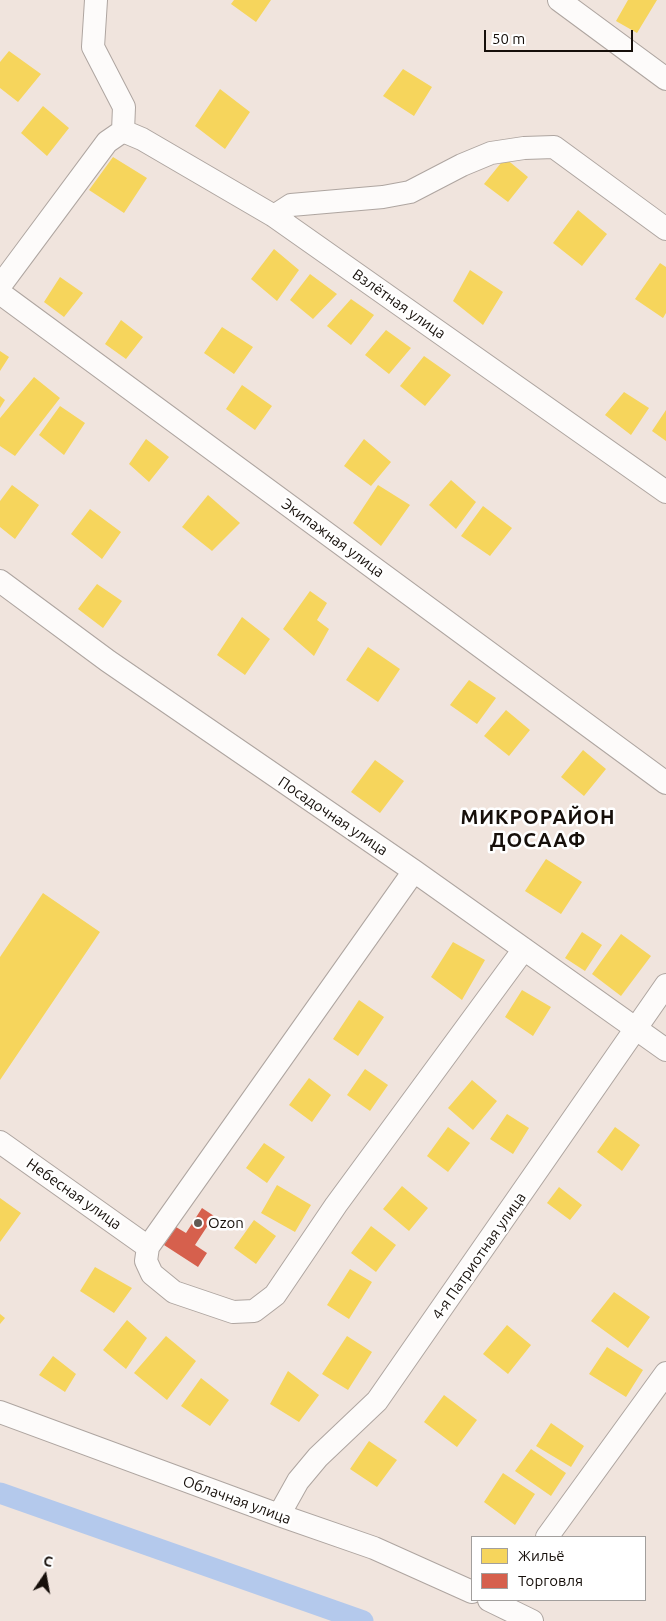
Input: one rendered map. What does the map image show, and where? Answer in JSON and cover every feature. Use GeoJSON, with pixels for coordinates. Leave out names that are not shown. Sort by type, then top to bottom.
{"type":"FeatureCollection","features":[{"type":"Feature","properties":{"kind":"street"},"geometry":{"type":"LineString","coordinates":[[0,286],[107,142],[123,131],[124,107],[93,47],[96,0]]}},
{"type":"Feature","properties":{"kind":"street"},"geometry":{"type":"LineString","coordinates":[[559,0],[666,79]]}},
{"type":"Feature","properties":{"kind":"street","name":"Взлётная улица"},"geometry":{"type":"LineString","coordinates":[[123,131],[142,138],[274,216],[666,492]]}},
{"type":"Feature","properties":{"kind":"street"},"geometry":{"type":"LineString","coordinates":[[274,216],[291,205],[383,197],[410,192],[462,165],[491,153],[524,148],[554,147],[666,229]]}},
{"type":"Feature","properties":{"kind":"street","name":"Экипажная улица"},"geometry":{"type":"LineString","coordinates":[[0,293],[666,782]]}},
{"type":"Feature","properties":{"kind":"street","name":"Посадочная улица"},"geometry":{"type":"LineString","coordinates":[[0,581],[108,661],[414,871],[666,1050]]}},
{"type":"Feature","properties":{"kind":"street"},"geometry":{"type":"LineString","coordinates":[[414,871],[148,1247],[146,1261],[152,1274],[174,1292],[233,1312],[254,1311],[275,1295],[336,1206],[524,949]]}},
{"type":"Feature","properties":{"kind":"street","name":"4-я Патриотная улица"},"geometry":{"type":"LineString","coordinates":[[279,1515],[298,1481],[318,1456],[377,1401],[389,1385],[666,985]]}},
{"type":"Feature","properties":{"kind":"street","name":"Небесная улица"},"geometry":{"type":"LineString","coordinates":[[0,1142],[148,1247]]}},
{"type":"Feature","properties":{"kind":"street"},"geometry":{"type":"LineString","coordinates":[[548,1536],[666,1372]]}},
{"type":"Feature","properties":{"kind":"street","name":"Облачная улица"},"geometry":{"type":"LineString","coordinates":[[0,1412],[374,1548],[471,1592]]}},
{"type":"Feature","properties":{"kind":"street"},"geometry":{"type":"LineString","coordinates":[[497,1601],[532,1621]]}},
{"type":"Feature","properties":{"kind":"building: Жильё"},"geometry":{"type":"Polygon","coordinates":[[[234,0],[271,0],[256,22],[231,4],[234,0]]]}},
{"type":"Feature","properties":{"kind":"building: Жильё"},"geometry":{"type":"Polygon","coordinates":[[[628,0],[657,0],[637,33],[616,21],[628,0]]]}},
{"type":"Feature","properties":{"kind":"building: Жильё"},"geometry":{"type":"Polygon","coordinates":[[[9,51],[41,74],[18,102],[0,88],[0,62],[9,51]]]}},
{"type":"Feature","properties":{"kind":"building: Жильё"},"geometry":{"type":"Polygon","coordinates":[[[403,69],[432,87],[414,116],[383,96],[403,69]]]}},
{"type":"Feature","properties":{"kind":"building: Жильё"},"geometry":{"type":"Polygon","coordinates":[[[220,89],[250,112],[225,149],[195,126],[220,89]]]}},
{"type":"Feature","properties":{"kind":"building: Жильё"},"geometry":{"type":"Polygon","coordinates":[[[43,106],[69,128],[47,156],[21,133],[43,106]]]}},
{"type":"Feature","properties":{"kind":"building: Жильё"},"geometry":{"type":"Polygon","coordinates":[[[113,157],[147,178],[124,213],[89,190],[113,157]]]}},
{"type":"Feature","properties":{"kind":"building: Жильё"},"geometry":{"type":"Polygon","coordinates":[[[505,158],[528,177],[508,202],[484,184],[505,158]]]}},
{"type":"Feature","properties":{"kind":"building: Жильё"},"geometry":{"type":"Polygon","coordinates":[[[578,210],[607,234],[582,266],[553,243],[578,210]]]}},
{"type":"Feature","properties":{"kind":"building: Жильё"},"geometry":{"type":"Polygon","coordinates":[[[274,249],[299,270],[277,301],[251,279],[274,249]]]}},
{"type":"Feature","properties":{"kind":"building: Жильё"},"geometry":{"type":"Polygon","coordinates":[[[660,263],[666,267],[666,313],[663,318],[635,299],[660,263]]]}},
{"type":"Feature","properties":{"kind":"building: Жильё"},"geometry":{"type":"Polygon","coordinates":[[[470,270],[503,292],[483,325],[453,301],[470,270]]]}},
{"type":"Feature","properties":{"kind":"building: Жильё"},"geometry":{"type":"Polygon","coordinates":[[[310,274],[337,294],[313,319],[290,300],[310,274]]]}},
{"type":"Feature","properties":{"kind":"building: Жильё"},"geometry":{"type":"Polygon","coordinates":[[[60,277],[83,293],[64,317],[44,302],[60,277]]]}},
{"type":"Feature","properties":{"kind":"building: Жильё"},"geometry":{"type":"Polygon","coordinates":[[[351,299],[374,315],[351,345],[327,326],[351,299]]]}},
{"type":"Feature","properties":{"kind":"building: Жильё"},"geometry":{"type":"Polygon","coordinates":[[[121,320],[143,337],[126,359],[105,344],[121,320]]]}},
{"type":"Feature","properties":{"kind":"building: Жильё"},"geometry":{"type":"Polygon","coordinates":[[[222,327],[253,347],[234,374],[204,353],[222,327]]]}},
{"type":"Feature","properties":{"kind":"building: Жильё"},"geometry":{"type":"Polygon","coordinates":[[[386,330],[411,348],[389,374],[365,355],[386,330]]]}},
{"type":"Feature","properties":{"kind":"building: Жильё"},"geometry":{"type":"Polygon","coordinates":[[[0,351],[9,357],[0,371],[0,351]]]}},
{"type":"Feature","properties":{"kind":"building: Жильё"},"geometry":{"type":"Polygon","coordinates":[[[424,356],[451,375],[425,406],[400,386],[424,356]]]}},
{"type":"Feature","properties":{"kind":"building: Жильё"},"geometry":{"type":"Polygon","coordinates":[[[34,377],[60,398],[15,456],[0,446],[0,418],[34,377]]]}},
{"type":"Feature","properties":{"kind":"building: Жильё"},"geometry":{"type":"Polygon","coordinates":[[[242,385],[272,406],[255,430],[226,409],[242,385]]]}},
{"type":"Feature","properties":{"kind":"building: Жильё"},"geometry":{"type":"Polygon","coordinates":[[[624,392],[649,408],[631,435],[605,415],[624,392]]]}},
{"type":"Feature","properties":{"kind":"building: Жильё"},"geometry":{"type":"Polygon","coordinates":[[[0,396],[5,400],[0,408],[0,396]]]}},
{"type":"Feature","properties":{"kind":"building: Жильё"},"geometry":{"type":"Polygon","coordinates":[[[60,406],[85,423],[64,455],[39,435],[60,406]]]}},
{"type":"Feature","properties":{"kind":"building: Жильё"},"geometry":{"type":"Polygon","coordinates":[[[666,410],[666,441],[652,431],[666,410]]]}},
{"type":"Feature","properties":{"kind":"building: Жильё"},"geometry":{"type":"Polygon","coordinates":[[[146,439],[169,457],[149,482],[129,464],[146,439]]]}},
{"type":"Feature","properties":{"kind":"building: Жильё"},"geometry":{"type":"Polygon","coordinates":[[[364,439],[391,462],[371,486],[344,466],[364,439]]]}},
{"type":"Feature","properties":{"kind":"building: Жильё"},"geometry":{"type":"Polygon","coordinates":[[[451,480],[476,502],[456,529],[429,505],[451,480]]]}},
{"type":"Feature","properties":{"kind":"building: Жильё"},"geometry":{"type":"Polygon","coordinates":[[[12,485],[39,505],[15,539],[0,527],[0,501],[12,485]]]}},
{"type":"Feature","properties":{"kind":"building: Жильё"},"geometry":{"type":"Polygon","coordinates":[[[378,485],[410,505],[381,546],[353,523],[378,485]]]}},
{"type":"Feature","properties":{"kind":"building: Жильё"},"geometry":{"type":"Polygon","coordinates":[[[208,495],[240,523],[212,551],[182,527],[208,495]]]}},
{"type":"Feature","properties":{"kind":"building: Жильё"},"geometry":{"type":"Polygon","coordinates":[[[483,506],[512,528],[490,556],[461,536],[483,506]]]}},
{"type":"Feature","properties":{"kind":"building: Жильё"},"geometry":{"type":"Polygon","coordinates":[[[90,509],[121,532],[102,559],[71,534],[90,509]]]}},
{"type":"Feature","properties":{"kind":"building: Жильё"},"geometry":{"type":"Polygon","coordinates":[[[97,584],[122,601],[103,628],[78,609],[97,584]]]}},
{"type":"Feature","properties":{"kind":"building: Жильё"},"geometry":{"type":"Polygon","coordinates":[[[310,591],[327,603],[317,620],[329,629],[314,656],[283,629],[310,591]]]}},
{"type":"Feature","properties":{"kind":"building: Жильё"},"geometry":{"type":"Polygon","coordinates":[[[242,617],[270,639],[245,675],[217,655],[242,617]]]}},
{"type":"Feature","properties":{"kind":"building: Жильё"},"geometry":{"type":"Polygon","coordinates":[[[368,647],[400,669],[378,702],[346,680],[368,647]]]}},
{"type":"Feature","properties":{"kind":"building: Жильё"},"geometry":{"type":"Polygon","coordinates":[[[469,680],[496,698],[477,724],[450,705],[469,680]]]}},
{"type":"Feature","properties":{"kind":"building: Жильё"},"geometry":{"type":"Polygon","coordinates":[[[506,710],[530,730],[509,756],[484,736],[506,710]]]}},
{"type":"Feature","properties":{"kind":"building: Жильё"},"geometry":{"type":"Polygon","coordinates":[[[583,750],[606,769],[584,796],[561,777],[583,750]]]}},
{"type":"Feature","properties":{"kind":"building: Жильё"},"geometry":{"type":"Polygon","coordinates":[[[375,760],[404,781],[380,813],[351,792],[375,760]]]}},
{"type":"Feature","properties":{"kind":"building: Жильё"},"geometry":{"type":"Polygon","coordinates":[[[546,859],[582,882],[561,914],[525,891],[546,859]]]}},
{"type":"Feature","properties":{"kind":"building: Жильё"},"geometry":{"type":"Polygon","coordinates":[[[43,893],[100,932],[0,1080],[0,957],[43,893]]]}},
{"type":"Feature","properties":{"kind":"building: Жильё"},"geometry":{"type":"Polygon","coordinates":[[[582,932],[602,945],[585,971],[565,958],[582,932]]]}},
{"type":"Feature","properties":{"kind":"building: Жильё"},"geometry":{"type":"Polygon","coordinates":[[[621,934],[651,956],[621,996],[592,974],[621,934]]]}},
{"type":"Feature","properties":{"kind":"building: Жильё"},"geometry":{"type":"Polygon","coordinates":[[[453,942],[485,960],[462,1000],[431,977],[453,942]]]}},
{"type":"Feature","properties":{"kind":"building: Жильё"},"geometry":{"type":"Polygon","coordinates":[[[522,990],[551,1007],[533,1036],[505,1017],[522,990]]]}},
{"type":"Feature","properties":{"kind":"building: Жильё"},"geometry":{"type":"Polygon","coordinates":[[[359,1000],[384,1017],[358,1056],[333,1039],[359,1000]]]}},
{"type":"Feature","properties":{"kind":"building: Жильё"},"geometry":{"type":"Polygon","coordinates":[[[365,1069],[388,1085],[370,1111],[347,1095],[365,1069]]]}},
{"type":"Feature","properties":{"kind":"building: Жильё"},"geometry":{"type":"Polygon","coordinates":[[[309,1078],[331,1095],[312,1122],[289,1105],[309,1078]]]}},
{"type":"Feature","properties":{"kind":"building: Жильё"},"geometry":{"type":"Polygon","coordinates":[[[472,1080],[497,1101],[473,1130],[448,1108],[472,1080]]]}},
{"type":"Feature","properties":{"kind":"building: Жильё"},"geometry":{"type":"Polygon","coordinates":[[[507,1114],[529,1128],[513,1154],[490,1139],[507,1114]]]}},
{"type":"Feature","properties":{"kind":"building: Жильё"},"geometry":{"type":"Polygon","coordinates":[[[448,1127],[470,1143],[448,1172],[427,1156],[448,1127]]]}},
{"type":"Feature","properties":{"kind":"building: Жильё"},"geometry":{"type":"Polygon","coordinates":[[[615,1127],[640,1145],[622,1171],[597,1152],[615,1127]]]}},
{"type":"Feature","properties":{"kind":"building: Жильё"},"geometry":{"type":"Polygon","coordinates":[[[264,1143],[285,1157],[267,1183],[246,1168],[264,1143]]]}},
{"type":"Feature","properties":{"kind":"building: Жильё"},"geometry":{"type":"Polygon","coordinates":[[[277,1185],[311,1205],[295,1232],[261,1213],[277,1185]]]}},
{"type":"Feature","properties":{"kind":"building: Жильё"},"geometry":{"type":"Polygon","coordinates":[[[402,1186],[428,1208],[409,1231],[383,1209],[402,1186]]]}},
{"type":"Feature","properties":{"kind":"building: Жильё"},"geometry":{"type":"Polygon","coordinates":[[[559,1187],[582,1205],[570,1220],[547,1203],[559,1187]]]}},
{"type":"Feature","properties":{"kind":"building: Жильё"},"geometry":{"type":"Polygon","coordinates":[[[0,1198],[21,1213],[0,1242],[0,1198]]]}},
{"type":"Feature","properties":{"kind":"building: Жильё"},"geometry":{"type":"Polygon","coordinates":[[[254,1220],[276,1236],[256,1264],[234,1248],[254,1220]]]}},
{"type":"Feature","properties":{"kind":"building: Жильё"},"geometry":{"type":"Polygon","coordinates":[[[371,1226],[396,1245],[376,1272],[351,1253],[371,1226]]]}},
{"type":"Feature","properties":{"kind":"building: Жильё"},"geometry":{"type":"Polygon","coordinates":[[[95,1267],[132,1288],[114,1313],[80,1291],[95,1267]]]}},
{"type":"Feature","properties":{"kind":"building: Жильё"},"geometry":{"type":"Polygon","coordinates":[[[350,1269],[372,1282],[349,1319],[327,1305],[350,1269]]]}},
{"type":"Feature","properties":{"kind":"building: Жильё"},"geometry":{"type":"Polygon","coordinates":[[[614,1292],[650,1317],[628,1348],[591,1321],[614,1292]]]}},
{"type":"Feature","properties":{"kind":"building: Жильё"},"geometry":{"type":"Polygon","coordinates":[[[0,1314],[5,1318],[0,1324],[0,1314]]]}},
{"type":"Feature","properties":{"kind":"building: Жильё"},"geometry":{"type":"Polygon","coordinates":[[[127,1320],[147,1338],[126,1369],[103,1350],[127,1320]]]}},
{"type":"Feature","properties":{"kind":"building: Жильё"},"geometry":{"type":"Polygon","coordinates":[[[507,1325],[531,1345],[508,1374],[483,1354],[507,1325]]]}},
{"type":"Feature","properties":{"kind":"building: Жильё"},"geometry":{"type":"Polygon","coordinates":[[[166,1336],[196,1361],[167,1400],[134,1373],[166,1336]]]}},
{"type":"Feature","properties":{"kind":"building: Жильё"},"geometry":{"type":"Polygon","coordinates":[[[347,1336],[372,1352],[348,1390],[322,1374],[347,1336]]]}},
{"type":"Feature","properties":{"kind":"building: Жильё"},"geometry":{"type":"Polygon","coordinates":[[[607,1347],[643,1370],[626,1397],[589,1374],[607,1347]]]}},
{"type":"Feature","properties":{"kind":"building: Жильё"},"geometry":{"type":"Polygon","coordinates":[[[53,1356],[76,1374],[65,1392],[39,1375],[53,1356]]]}},
{"type":"Feature","properties":{"kind":"building: Жильё"},"geometry":{"type":"Polygon","coordinates":[[[288,1371],[319,1395],[299,1422],[270,1404],[288,1371]]]}},
{"type":"Feature","properties":{"kind":"building: Жильё"},"geometry":{"type":"Polygon","coordinates":[[[201,1378],[229,1400],[210,1426],[181,1406],[201,1378]]]}},
{"type":"Feature","properties":{"kind":"building: Жильё"},"geometry":{"type":"Polygon","coordinates":[[[444,1395],[477,1420],[457,1447],[424,1422],[444,1395]]]}},
{"type":"Feature","properties":{"kind":"building: Жильё"},"geometry":{"type":"Polygon","coordinates":[[[551,1423],[584,1446],[571,1467],[536,1446],[551,1423]]]}},
{"type":"Feature","properties":{"kind":"building: Жильё"},"geometry":{"type":"Polygon","coordinates":[[[369,1441],[397,1460],[377,1487],[350,1469],[369,1441]]]}},
{"type":"Feature","properties":{"kind":"building: Жильё"},"geometry":{"type":"Polygon","coordinates":[[[531,1449],[566,1473],[551,1496],[515,1471],[531,1449]]]}},
{"type":"Feature","properties":{"kind":"building: Жильё"},"geometry":{"type":"Polygon","coordinates":[[[503,1473],[535,1494],[515,1525],[484,1502],[503,1473]]]}},
{"type":"Feature","properties":{"kind":"building: Торговля"},"geometry":{"type":"Polygon","coordinates":[[[202,1208],[214,1216],[195,1245],[207,1253],[198,1267],[164,1245],[176,1227],[186,1233],[202,1208]]]}},
{"type":"Feature","properties":{"kind":"waterway"},"geometry":{"type":"LineString","coordinates":[[0,1493],[363,1621]]}},
{"type":"Feature","properties":{"kind":"place","name":"Ozon"},"geometry":{"type":"Point","coordinates":[198,1223]}},
{"type":"Feature","properties":{"kind":"district","name":"МИКРОРАЙОН ДОСААФ"},"geometry":{"type":"Point","coordinates":[538,828]}}]}
